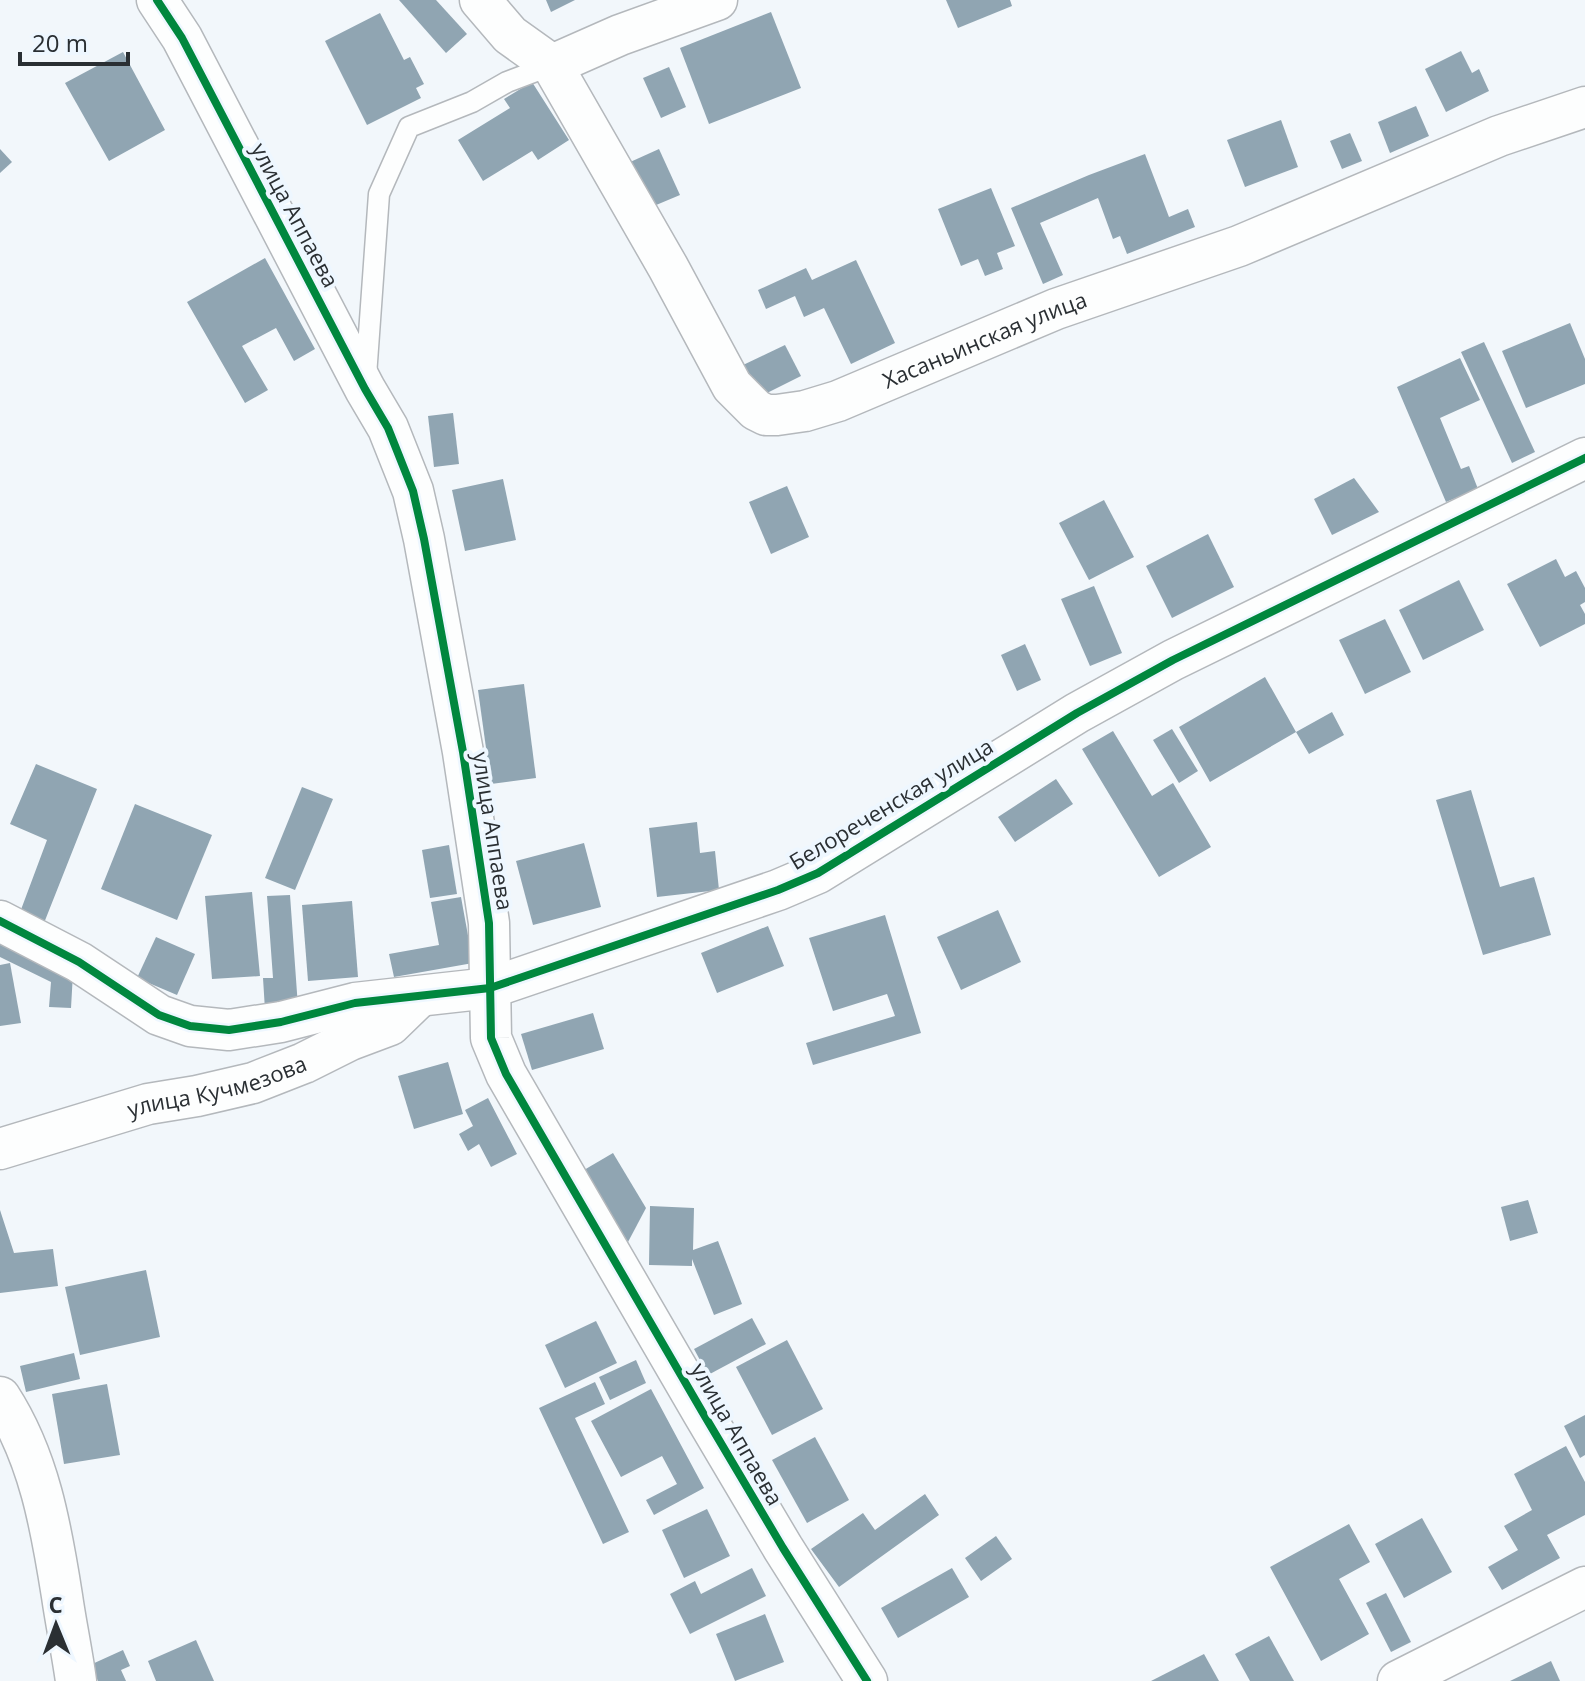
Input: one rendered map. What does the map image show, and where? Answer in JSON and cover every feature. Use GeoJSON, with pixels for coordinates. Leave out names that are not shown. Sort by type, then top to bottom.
{"type":"FeatureCollection","features":[{"type":"Feature","properties":{"kind":"street","name":"улица Аппаева"},"geometry":{"type":"LineString","coordinates":[[157,0],[182,38],[388,428],[413,491],[463,752],[489,923],[491,1038],[506,1074],[735,1467],[867,1681]]}},
{"type":"Feature","properties":{"kind":"street"},"geometry":{"type":"LineString","coordinates":[[480,0],[510,35],[552,65],[620,35],[717,0]]}},
{"type":"Feature","properties":{"kind":"street","name":"Хасаньинская улица"},"geometry":{"type":"LineString","coordinates":[[552,65],[732,386],[756,410],[766,415],[805,411],[838,401],[1056,309],[1239,246],[1499,136],[1585,107]]}},
{"type":"Feature","properties":{"kind":"street","name":"Белореченская улица"},"geometry":{"type":"LineString","coordinates":[[0,921],[79,962],[159,1015],[190,1026],[229,1030],[281,1022],[355,1003],[490,988],[778,890],[818,873],[1077,713],[1173,660],[1584,462]]}},
{"type":"Feature","properties":{"kind":"street","name":"улица Кучмезова"},"geometry":{"type":"LineString","coordinates":[[5,1144],[148,1104],[253,1083],[390,1025],[419,997]]}},
{"type":"Feature","properties":{"kind":"street"},"geometry":{"type":"LineString","coordinates":[[0,1397],[25,1442],[41,1486],[76,1681]]}},
{"type":"Feature","properties":{"kind":"street"},"geometry":{"type":"LineString","coordinates":[[1398,1681],[1585,1587]]}},
{"type":"Feature","properties":{"kind":"lane"},"geometry":{"type":"LineString","coordinates":[[365,389],[379,194],[409,127],[552,65]]}},
{"type":"Feature","properties":{"kind":"building"},"geometry":{"type":"Polygon","coordinates":[[[399,0],[436,0],[467,34],[446,53],[399,0]]]}},
{"type":"Feature","properties":{"kind":"building"},"geometry":{"type":"Polygon","coordinates":[[[546,0],[575,0],[551,12],[546,0]]]}},
{"type":"Feature","properties":{"kind":"building"},"geometry":{"type":"Polygon","coordinates":[[[946,0],[1010,0],[1012,6],[958,28],[946,0]]]}},
{"type":"Feature","properties":{"kind":"building"},"geometry":{"type":"Polygon","coordinates":[[[771,12],[801,88],[709,124],[680,48],[771,12]]]}},
{"type":"Feature","properties":{"kind":"building"},"geometry":{"type":"Polygon","coordinates":[[[380,13],[404,60],[410,57],[424,84],[416,88],[421,98],[367,125],[325,41],[380,13]]]}},
{"type":"Feature","properties":{"kind":"building"},"geometry":{"type":"Polygon","coordinates":[[[1461,51],[1472,73],[1479,69],[1489,91],[1446,112],[1425,69],[1461,51]]]}},
{"type":"Feature","properties":{"kind":"building"},"geometry":{"type":"Polygon","coordinates":[[[123,52],[165,130],[109,161],[65,83],[123,52]]]}},
{"type":"Feature","properties":{"kind":"building"},"geometry":{"type":"Polygon","coordinates":[[[669,67],[686,107],[661,118],[643,78],[669,67]]]}},
{"type":"Feature","properties":{"kind":"building"},"geometry":{"type":"Polygon","coordinates":[[[532,82],[569,140],[538,160],[532,151],[483,181],[458,140],[510,108],[504,99],[532,82]]]}},
{"type":"Feature","properties":{"kind":"building"},"geometry":{"type":"Polygon","coordinates":[[[1416,106],[1429,136],[1390,153],[1378,122],[1416,106]]]}},
{"type":"Feature","properties":{"kind":"building"},"geometry":{"type":"Polygon","coordinates":[[[1281,120],[1298,167],[1245,187],[1227,140],[1281,120]]]}},
{"type":"Feature","properties":{"kind":"building"},"geometry":{"type":"Polygon","coordinates":[[[1350,133],[1362,161],[1342,169],[1330,141],[1350,133]]]}},
{"type":"Feature","properties":{"kind":"building"},"geometry":{"type":"Polygon","coordinates":[[[0,149],[12,162],[0,173],[0,149]]]}},
{"type":"Feature","properties":{"kind":"building"},"geometry":{"type":"Polygon","coordinates":[[[659,149],[680,195],[649,208],[628,163],[659,149]]]}},
{"type":"Feature","properties":{"kind":"building"},"geometry":{"type":"Polygon","coordinates":[[[1145,154],[1169,217],[1188,209],[1195,227],[1127,254],[1120,236],[1113,239],[1098,198],[1040,223],[1063,275],[1043,284],[1011,208],[1145,154]]]}},
{"type":"Feature","properties":{"kind":"building"},"geometry":{"type":"Polygon","coordinates":[[[991,188],[1015,246],[997,253],[1003,269],[985,276],[978,259],[961,266],[938,209],[991,188]]]}},
{"type":"Feature","properties":{"kind":"building"},"geometry":{"type":"Polygon","coordinates":[[[265,258],[315,349],[294,361],[276,328],[242,346],[268,390],[245,403],[187,302],[265,258]]]}},
{"type":"Feature","properties":{"kind":"building"},"geometry":{"type":"Polygon","coordinates":[[[856,260],[895,343],[851,364],[824,308],[804,317],[795,296],[766,309],[758,290],[806,268],[812,280],[856,260]]]}},
{"type":"Feature","properties":{"kind":"building"},"geometry":{"type":"Polygon","coordinates":[[[1570,323],[1585,359],[1585,384],[1526,408],[1502,351],[1570,323]]]}},
{"type":"Feature","properties":{"kind":"building"},"geometry":{"type":"Polygon","coordinates":[[[1484,342],[1535,452],[1512,463],[1461,352],[1484,342]]]}},
{"type":"Feature","properties":{"kind":"building"},"geometry":{"type":"Polygon","coordinates":[[[785,345],[801,376],[757,398],[741,366],[785,345]]]}},
{"type":"Feature","properties":{"kind":"building"},"geometry":{"type":"Polygon","coordinates":[[[1460,358],[1480,400],[1440,418],[1461,469],[1469,466],[1478,489],[1446,502],[1397,387],[1460,358]]]}},
{"type":"Feature","properties":{"kind":"building"},"geometry":{"type":"Polygon","coordinates":[[[453,413],[459,464],[434,467],[428,416],[453,413]]]}},
{"type":"Feature","properties":{"kind":"building"},"geometry":{"type":"Polygon","coordinates":[[[1354,478],[1379,512],[1332,535],[1314,499],[1354,478]]]}},
{"type":"Feature","properties":{"kind":"building"},"geometry":{"type":"Polygon","coordinates":[[[503,479],[516,540],[465,551],[452,490],[503,479]]]}},
{"type":"Feature","properties":{"kind":"building"},"geometry":{"type":"Polygon","coordinates":[[[787,486],[809,537],[771,554],[749,502],[787,486]]]}},
{"type":"Feature","properties":{"kind":"building"},"geometry":{"type":"Polygon","coordinates":[[[1104,500],[1134,557],[1089,580],[1059,523],[1104,500]]]}},
{"type":"Feature","properties":{"kind":"building"},"geometry":{"type":"Polygon","coordinates":[[[1208,534],[1234,587],[1172,618],[1146,566],[1208,534]]]}},
{"type":"Feature","properties":{"kind":"building"},"geometry":{"type":"Polygon","coordinates":[[[1556,559],[1565,577],[1576,571],[1585,588],[1585,602],[1580,605],[1585,614],[1585,624],[1540,647],[1507,584],[1556,559]]]}},
{"type":"Feature","properties":{"kind":"building"},"geometry":{"type":"Polygon","coordinates":[[[1459,580],[1484,630],[1423,660],[1399,610],[1459,580]]]}},
{"type":"Feature","properties":{"kind":"building"},"geometry":{"type":"Polygon","coordinates":[[[1094,586],[1122,653],[1090,666],[1061,599],[1094,586]]]}},
{"type":"Feature","properties":{"kind":"building"},"geometry":{"type":"Polygon","coordinates":[[[1385,619],[1411,672],[1365,694],[1339,640],[1385,619]]]}},
{"type":"Feature","properties":{"kind":"building"},"geometry":{"type":"Polygon","coordinates":[[[1025,644],[1041,680],[1017,691],[1001,655],[1025,644]]]}},
{"type":"Feature","properties":{"kind":"building"},"geometry":{"type":"Polygon","coordinates":[[[1265,677],[1296,732],[1210,782],[1179,727],[1265,677]]]}},
{"type":"Feature","properties":{"kind":"building"},"geometry":{"type":"Polygon","coordinates":[[[524,684],[536,778],[491,784],[478,690],[524,684]]]}},
{"type":"Feature","properties":{"kind":"building"},"geometry":{"type":"Polygon","coordinates":[[[1332,712],[1344,735],[1309,754],[1296,732],[1332,712]]]}},
{"type":"Feature","properties":{"kind":"building"},"geometry":{"type":"Polygon","coordinates":[[[1172,729],[1198,771],[1179,783],[1153,740],[1172,729]]]}},
{"type":"Feature","properties":{"kind":"building"},"geometry":{"type":"Polygon","coordinates":[[[1113,731],[1152,796],[1173,783],[1211,847],[1159,877],[1082,749],[1113,731]]]}},
{"type":"Feature","properties":{"kind":"building"},"geometry":{"type":"Polygon","coordinates":[[[36,764],[97,789],[44,923],[19,915],[47,840],[10,824],[36,764]]]}},
{"type":"Feature","properties":{"kind":"building"},"geometry":{"type":"Polygon","coordinates":[[[1056,779],[1073,804],[1015,842],[998,817],[1056,779]]]}},
{"type":"Feature","properties":{"kind":"building"},"geometry":{"type":"Polygon","coordinates":[[[302,787],[333,799],[295,890],[265,878],[302,787]]]}},
{"type":"Feature","properties":{"kind":"building"},"geometry":{"type":"Polygon","coordinates":[[[1471,790],[1500,887],[1534,877],[1551,935],[1483,955],[1436,800],[1471,790]]]}},
{"type":"Feature","properties":{"kind":"building"},"geometry":{"type":"Polygon","coordinates":[[[135,804],[212,835],[177,920],[101,889],[135,804]]]}},
{"type":"Feature","properties":{"kind":"building"},"geometry":{"type":"Polygon","coordinates":[[[697,822],[700,853],[715,851],[719,890],[657,897],[649,828],[697,822]]]}},
{"type":"Feature","properties":{"kind":"building"},"geometry":{"type":"Polygon","coordinates":[[[584,843],[601,907],[533,925],[516,861],[584,843]]]}},
{"type":"Feature","properties":{"kind":"building"},"geometry":{"type":"Polygon","coordinates":[[[449,845],[457,894],[430,898],[422,850],[449,845]]]}},
{"type":"Feature","properties":{"kind":"building"},"geometry":{"type":"Polygon","coordinates":[[[252,892],[260,976],[212,979],[205,896],[252,892]]]}},
{"type":"Feature","properties":{"kind":"building"},"geometry":{"type":"Polygon","coordinates":[[[290,895],[298,1007],[265,1010],[263,978],[273,978],[267,896],[290,895]]]}},
{"type":"Feature","properties":{"kind":"building"},"geometry":{"type":"Polygon","coordinates":[[[461,897],[473,963],[394,977],[389,954],[439,945],[431,902],[461,897]]]}},
{"type":"Feature","properties":{"kind":"building"},"geometry":{"type":"Polygon","coordinates":[[[352,901],[358,977],[308,981],[302,905],[352,901]]]}},
{"type":"Feature","properties":{"kind":"building"},"geometry":{"type":"Polygon","coordinates":[[[998,910],[1021,962],[961,990],[937,937],[998,910]]]}},
{"type":"Feature","properties":{"kind":"building"},"geometry":{"type":"Polygon","coordinates":[[[885,915],[921,1033],[813,1065],[806,1043],[895,1016],[887,994],[833,1011],[809,938],[885,915]]]}},
{"type":"Feature","properties":{"kind":"building"},"geometry":{"type":"Polygon","coordinates":[[[768,926],[784,966],[717,993],[701,953],[768,926]]]}},
{"type":"Feature","properties":{"kind":"building"},"geometry":{"type":"Polygon","coordinates":[[[0,935],[73,973],[71,1008],[49,1007],[51,982],[0,957],[0,935]]]}},
{"type":"Feature","properties":{"kind":"building"},"geometry":{"type":"Polygon","coordinates":[[[156,937],[195,954],[177,995],[137,978],[156,937]]]}},
{"type":"Feature","properties":{"kind":"building"},"geometry":{"type":"Polygon","coordinates":[[[10,963],[21,1023],[0,1026],[0,965],[10,963]]]}},
{"type":"Feature","properties":{"kind":"building"},"geometry":{"type":"Polygon","coordinates":[[[593,1013],[604,1049],[532,1070],[521,1034],[593,1013]]]}},
{"type":"Feature","properties":{"kind":"building"},"geometry":{"type":"Polygon","coordinates":[[[448,1062],[463,1114],[414,1129],[398,1076],[448,1062]]]}},
{"type":"Feature","properties":{"kind":"building"},"geometry":{"type":"Polygon","coordinates":[[[488,1098],[517,1154],[491,1167],[479,1144],[468,1151],[459,1134],[473,1126],[465,1110],[488,1098]]]}},
{"type":"Feature","properties":{"kind":"building"},"geometry":{"type":"Polygon","coordinates":[[[613,1153],[646,1208],[628,1242],[584,1170],[613,1153]]]}},
{"type":"Feature","properties":{"kind":"building"},"geometry":{"type":"Polygon","coordinates":[[[1528,1200],[1538,1233],[1510,1241],[1501,1207],[1528,1200]]]}},
{"type":"Feature","properties":{"kind":"building"},"geometry":{"type":"Polygon","coordinates":[[[650,1206],[694,1208],[693,1250],[718,1241],[742,1304],[714,1315],[692,1259],[692,1266],[649,1265],[650,1206]]]}},
{"type":"Feature","properties":{"kind":"building"},"geometry":{"type":"Polygon","coordinates":[[[0,1210],[14,1253],[53,1249],[58,1286],[0,1293],[0,1210]]]}},
{"type":"Feature","properties":{"kind":"building"},"geometry":{"type":"Polygon","coordinates":[[[146,1270],[160,1337],[80,1355],[65,1287],[146,1270]]]}},
{"type":"Feature","properties":{"kind":"building"},"geometry":{"type":"Polygon","coordinates":[[[752,1318],[766,1344],[708,1375],[694,1349],[752,1318]]]}},
{"type":"Feature","properties":{"kind":"building"},"geometry":{"type":"Polygon","coordinates":[[[596,1321],[617,1363],[565,1388],[545,1345],[596,1321]]]}},
{"type":"Feature","properties":{"kind":"building"},"geometry":{"type":"Polygon","coordinates":[[[787,1340],[823,1409],[772,1435],[736,1367],[787,1340]]]}},
{"type":"Feature","properties":{"kind":"building"},"geometry":{"type":"Polygon","coordinates":[[[74,1353],[80,1379],[26,1392],[20,1366],[74,1353]]]}},
{"type":"Feature","properties":{"kind":"building"},"geometry":{"type":"Polygon","coordinates":[[[636,1360],[646,1383],[610,1400],[599,1377],[636,1360]]]}},
{"type":"Feature","properties":{"kind":"building"},"geometry":{"type":"Polygon","coordinates":[[[595,1382],[605,1404],[575,1418],[629,1532],[603,1544],[539,1408],[595,1382]]]}},
{"type":"Feature","properties":{"kind":"building"},"geometry":{"type":"Polygon","coordinates":[[[107,1384],[120,1455],[64,1464],[52,1394],[107,1384]]]}},
{"type":"Feature","properties":{"kind":"building"},"geometry":{"type":"Polygon","coordinates":[[[651,1389],[704,1488],[654,1515],[646,1500],[677,1484],[662,1456],[621,1477],[591,1421],[651,1389]]]}},
{"type":"Feature","properties":{"kind":"building"},"geometry":{"type":"Polygon","coordinates":[[[1585,1415],[1585,1455],[1580,1458],[1564,1426],[1585,1415]]]}},
{"type":"Feature","properties":{"kind":"building"},"geometry":{"type":"Polygon","coordinates":[[[815,1437],[849,1500],[807,1523],[772,1460],[815,1437]]]}},
{"type":"Feature","properties":{"kind":"building"},"geometry":{"type":"Polygon","coordinates":[[[1566,1446],[1585,1482],[1585,1515],[1547,1535],[1560,1558],[1502,1590],[1488,1567],[1518,1550],[1504,1526],[1532,1510],[1514,1474],[1566,1446]]]}},
{"type":"Feature","properties":{"kind":"building"},"geometry":{"type":"Polygon","coordinates":[[[925,1494],[939,1515],[839,1587],[811,1549],[863,1513],[875,1530],[925,1494]]]}},
{"type":"Feature","properties":{"kind":"building"},"geometry":{"type":"Polygon","coordinates":[[[707,1509],[730,1556],[684,1578],[662,1530],[707,1509]]]}},
{"type":"Feature","properties":{"kind":"building"},"geometry":{"type":"Polygon","coordinates":[[[1422,1518],[1452,1572],[1404,1598],[1375,1544],[1422,1518]]]}},
{"type":"Feature","properties":{"kind":"building"},"geometry":{"type":"Polygon","coordinates":[[[1349,1524],[1370,1562],[1339,1579],[1369,1634],[1321,1661],[1270,1567],[1349,1524]]]}},
{"type":"Feature","properties":{"kind":"building"},"geometry":{"type":"Polygon","coordinates":[[[996,1536],[1012,1559],[981,1581],[965,1558],[996,1536]]]}},
{"type":"Feature","properties":{"kind":"building"},"geometry":{"type":"Polygon","coordinates":[[[752,1568],[766,1596],[690,1634],[670,1594],[695,1581],[701,1594],[752,1568]]]}},
{"type":"Feature","properties":{"kind":"building"},"geometry":{"type":"Polygon","coordinates":[[[952,1568],[969,1597],[898,1638],[881,1608],[952,1568]]]}},
{"type":"Feature","properties":{"kind":"building"},"geometry":{"type":"Polygon","coordinates":[[[1386,1593],[1411,1642],[1391,1652],[1366,1603],[1386,1593]]]}},
{"type":"Feature","properties":{"kind":"building"},"geometry":{"type":"Polygon","coordinates":[[[765,1614],[784,1662],[735,1681],[716,1634],[765,1614]]]}},
{"type":"Feature","properties":{"kind":"building"},"geometry":{"type":"Polygon","coordinates":[[[1269,1636],[1294,1681],[1250,1681],[1235,1654],[1269,1636]]]}},
{"type":"Feature","properties":{"kind":"building"},"geometry":{"type":"Polygon","coordinates":[[[196,1640],[214,1681],[156,1681],[148,1661],[196,1640]]]}},
{"type":"Feature","properties":{"kind":"building"},"geometry":{"type":"Polygon","coordinates":[[[123,1650],[130,1666],[121,1670],[126,1681],[98,1681],[90,1665],[123,1650]]]}},
{"type":"Feature","properties":{"kind":"building"},"geometry":{"type":"Polygon","coordinates":[[[1204,1654],[1219,1681],[1151,1681],[1204,1654]]]}},
{"type":"Feature","properties":{"kind":"building"},"geometry":{"type":"Polygon","coordinates":[[[1551,1661],[1560,1681],[1510,1681],[1551,1661]]]}},
{"type":"Feature","properties":{"kind":"cycle path"},"geometry":{"type":"LineString","coordinates":[[157,0],[182,38],[388,428],[413,491],[463,752],[489,923],[491,1038],[506,1074],[783,1548],[867,1681]]}},
{"type":"Feature","properties":{"kind":"cycle path"},"geometry":{"type":"LineString","coordinates":[[0,921],[79,962],[159,1015],[190,1026],[229,1030],[281,1022],[355,1003],[490,988],[778,890],[818,873],[1077,713],[1173,660],[1585,458]]}}]}
